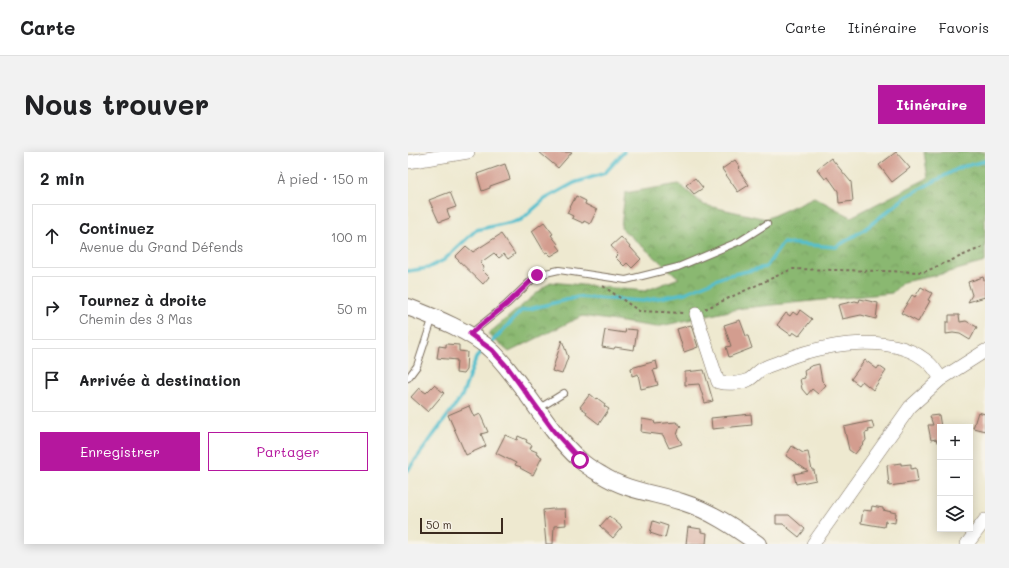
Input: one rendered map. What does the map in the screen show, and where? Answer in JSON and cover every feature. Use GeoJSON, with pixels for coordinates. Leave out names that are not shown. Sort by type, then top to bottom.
{"type":"FeatureCollection","features":[{"type":"Feature","properties":{"kind":"street"},"geometry":{"type":"LineString","coordinates":[[408,162],[468,152]]}},
{"type":"Feature","properties":{"kind":"street"},"geometry":{"type":"LineString","coordinates":[[408,307],[470,334],[492,350],[508,368],[554,431],[580,460],[603,476],[630,490],[682,502],[711,513],[732,525],[758,544]]}},
{"type":"Feature","properties":{"kind":"street"},"geometry":{"type":"LineString","coordinates":[[696,314],[718,382],[725,384],[747,381],[762,369],[791,356],[818,348],[861,342],[892,345],[914,353],[930,364],[941,379]]}},
{"type":"Feature","properties":{"kind":"street"},"geometry":{"type":"LineString","coordinates":[[813,544],[910,407],[941,379],[985,350]]}},
{"type":"Feature","properties":{"kind":"street"},"geometry":{"type":"LineString","coordinates":[[967,544],[985,520]]}},
{"type":"Feature","properties":{"kind":"lane"},"geometry":{"type":"LineString","coordinates":[[470,334],[507,304],[537,275],[559,270],[626,280],[678,267],[740,241],[767,224]]}},
{"type":"Feature","properties":{"kind":"lane"},"geometry":{"type":"LineString","coordinates":[[408,378],[417,366],[433,318]]}},
{"type":"Feature","properties":{"kind":"lane"},"geometry":{"type":"LineString","coordinates":[[538,409],[564,393]]}},
{"type":"Feature","properties":{"kind":"path"},"geometry":{"type":"LineString","coordinates":[[585,274],[639,311],[696,314],[792,269],[924,272],[985,246]]}},
{"type":"Feature","properties":{"kind":"green space"},"geometry":{"type":"Polygon","coordinates":[[[924,152],[985,152],[985,262],[938,275],[903,282],[892,293],[743,308],[656,327],[582,316],[509,352],[488,334],[550,282],[645,291],[679,278],[621,228],[625,193],[679,184],[704,205],[766,219],[814,197],[851,217],[928,178],[924,152]]]}},
{"type":"Feature","properties":{"kind":"building"},"geometry":{"type":"Polygon","coordinates":[[[539,152],[572,152],[558,168],[539,152]]]}},
{"type":"Feature","properties":{"kind":"building"},"geometry":{"type":"Polygon","coordinates":[[[896,152],[910,168],[892,182],[879,165],[896,152]]]}},
{"type":"Feature","properties":{"kind":"building"},"geometry":{"type":"Polygon","coordinates":[[[831,158],[851,182],[853,201],[839,203],[838,191],[828,177],[825,179],[817,169],[831,158]]]}},
{"type":"Feature","properties":{"kind":"building"},"geometry":{"type":"Polygon","coordinates":[[[735,160],[740,167],[738,169],[749,185],[738,192],[722,169],[735,160]]]}},
{"type":"Feature","properties":{"kind":"building"},"geometry":{"type":"Polygon","coordinates":[[[505,164],[510,179],[490,186],[490,188],[482,191],[477,174],[505,164]]]}},
{"type":"Feature","properties":{"kind":"building"},"geometry":{"type":"Polygon","coordinates":[[[695,178],[703,188],[694,194],[686,185],[695,178]]]}},
{"type":"Feature","properties":{"kind":"building"},"geometry":{"type":"Polygon","coordinates":[[[450,192],[456,207],[447,210],[450,218],[439,222],[429,200],[450,192]]]}},
{"type":"Feature","properties":{"kind":"building"},"geometry":{"type":"Polygon","coordinates":[[[576,196],[586,201],[585,204],[597,210],[590,224],[584,221],[583,223],[572,218],[573,216],[567,213],[576,196]]]}},
{"type":"Feature","properties":{"kind":"building"},"geometry":{"type":"Polygon","coordinates":[[[544,222],[553,234],[551,235],[561,250],[551,256],[547,252],[545,253],[532,231],[544,222]]]}},
{"type":"Feature","properties":{"kind":"building"},"geometry":{"type":"Polygon","coordinates":[[[501,234],[515,254],[508,259],[504,254],[499,258],[494,253],[480,263],[484,267],[482,270],[489,277],[483,284],[455,257],[466,246],[473,252],[501,234]]]}},
{"type":"Feature","properties":{"kind":"building"},"geometry":{"type":"Polygon","coordinates":[[[621,237],[641,259],[632,268],[627,263],[624,266],[615,257],[618,254],[611,246],[621,237]]]}},
{"type":"Feature","properties":{"kind":"building"},"geometry":{"type":"Polygon","coordinates":[[[983,277],[985,283],[985,297],[968,302],[972,295],[968,282],[983,277]]]}},
{"type":"Feature","properties":{"kind":"building"},"geometry":{"type":"Polygon","coordinates":[[[921,287],[932,293],[928,300],[930,301],[918,322],[901,313],[912,295],[915,297],[921,287]]]}},
{"type":"Feature","properties":{"kind":"building"},"geometry":{"type":"Polygon","coordinates":[[[860,299],[878,303],[876,319],[861,315],[842,319],[838,305],[855,301],[859,302],[860,299]]]}},
{"type":"Feature","properties":{"kind":"building"},"geometry":{"type":"Polygon","coordinates":[[[800,310],[812,319],[799,336],[793,332],[791,335],[777,325],[786,313],[790,316],[793,312],[797,315],[800,310]]]}},
{"type":"Feature","properties":{"kind":"building"},"geometry":{"type":"Polygon","coordinates":[[[949,315],[959,315],[960,322],[966,321],[977,327],[970,340],[960,334],[946,334],[946,322],[949,322],[949,315]]]}},
{"type":"Feature","properties":{"kind":"building"},"geometry":{"type":"Polygon","coordinates":[[[740,320],[752,348],[729,357],[726,347],[731,346],[724,325],[740,320]]]}},
{"type":"Feature","properties":{"kind":"building"},"geometry":{"type":"Polygon","coordinates":[[[691,325],[698,347],[684,352],[677,329],[691,325]]]}},
{"type":"Feature","properties":{"kind":"building"},"geometry":{"type":"Polygon","coordinates":[[[626,329],[637,330],[634,350],[615,347],[614,349],[602,347],[605,330],[625,333],[626,329]]]}},
{"type":"Feature","properties":{"kind":"building"},"geometry":{"type":"Polygon","coordinates":[[[562,340],[568,357],[562,374],[552,371],[562,340]]]}},
{"type":"Feature","properties":{"kind":"building"},"geometry":{"type":"Polygon","coordinates":[[[446,344],[459,345],[459,351],[467,352],[466,370],[463,374],[456,373],[457,360],[437,358],[439,346],[446,347],[446,344]]]}},
{"type":"Feature","properties":{"kind":"building"},"geometry":{"type":"Polygon","coordinates":[[[865,360],[877,369],[879,366],[886,371],[873,390],[862,381],[859,385],[851,379],[865,360]]]}},
{"type":"Feature","properties":{"kind":"building"},"geometry":{"type":"Polygon","coordinates":[[[656,361],[658,369],[653,370],[658,385],[641,389],[638,374],[632,376],[631,368],[656,361]]]}},
{"type":"Feature","properties":{"kind":"building"},"geometry":{"type":"Polygon","coordinates":[[[819,364],[822,381],[826,385],[818,394],[812,389],[807,395],[802,389],[800,379],[805,378],[804,370],[819,364]]]}},
{"type":"Feature","properties":{"kind":"building"},"geometry":{"type":"Polygon","coordinates":[[[704,370],[713,401],[705,403],[699,384],[685,385],[685,372],[704,370]]]}},
{"type":"Feature","properties":{"kind":"building"},"geometry":{"type":"Polygon","coordinates":[[[434,385],[444,393],[428,412],[411,397],[419,388],[426,393],[434,385]]]}},
{"type":"Feature","properties":{"kind":"building"},"geometry":{"type":"Polygon","coordinates":[[[590,394],[605,404],[604,406],[609,409],[599,424],[586,414],[587,412],[580,407],[590,394]]]}},
{"type":"Feature","properties":{"kind":"building"},"geometry":{"type":"Polygon","coordinates":[[[469,406],[474,417],[480,414],[488,432],[481,434],[486,446],[466,455],[448,415],[469,406]]]}},
{"type":"Feature","properties":{"kind":"building"},"geometry":{"type":"Polygon","coordinates":[[[978,412],[985,414],[985,431],[973,428],[978,412]]]}},
{"type":"Feature","properties":{"kind":"building"},"geometry":{"type":"Polygon","coordinates":[[[751,414],[752,425],[712,429],[711,418],[751,414]]]}},
{"type":"Feature","properties":{"kind":"building"},"geometry":{"type":"Polygon","coordinates":[[[939,415],[940,424],[937,424],[937,442],[936,439],[931,440],[928,425],[933,425],[930,416],[939,415]]]}},
{"type":"Feature","properties":{"kind":"building"},"geometry":{"type":"Polygon","coordinates":[[[642,419],[654,421],[655,424],[676,422],[681,426],[677,435],[682,444],[669,448],[663,435],[641,432],[642,419]]]}},
{"type":"Feature","properties":{"kind":"building"},"geometry":{"type":"Polygon","coordinates":[[[872,421],[874,429],[868,430],[869,432],[865,433],[866,440],[855,454],[849,450],[844,427],[872,421]]]}},
{"type":"Feature","properties":{"kind":"building"},"geometry":{"type":"Polygon","coordinates":[[[505,435],[517,440],[518,436],[527,440],[526,442],[532,445],[530,449],[537,452],[536,454],[542,457],[533,475],[515,465],[516,463],[496,453],[505,435]]]}},
{"type":"Feature","properties":{"kind":"building"},"geometry":{"type":"Polygon","coordinates":[[[792,446],[803,453],[808,452],[816,480],[796,484],[794,474],[808,471],[786,456],[792,446]]]}},
{"type":"Feature","properties":{"kind":"building"},"geometry":{"type":"Polygon","coordinates":[[[901,463],[901,465],[911,464],[911,469],[916,468],[918,482],[889,486],[887,465],[901,463]]]}},
{"type":"Feature","properties":{"kind":"building"},"geometry":{"type":"Polygon","coordinates":[[[872,506],[896,513],[895,523],[885,521],[884,527],[861,523],[863,510],[871,511],[872,506]]]}},
{"type":"Feature","properties":{"kind":"building"},"geometry":{"type":"Polygon","coordinates":[[[565,509],[566,525],[554,526],[553,544],[546,544],[543,510],[565,509]]]}},
{"type":"Feature","properties":{"kind":"building"},"geometry":{"type":"Polygon","coordinates":[[[776,515],[789,515],[805,529],[799,537],[783,524],[776,524],[776,515]]]}},
{"type":"Feature","properties":{"kind":"building"},"geometry":{"type":"Polygon","coordinates":[[[609,516],[622,527],[613,538],[600,526],[609,516]]]}},
{"type":"Feature","properties":{"kind":"building"},"geometry":{"type":"Polygon","coordinates":[[[653,521],[668,526],[665,538],[650,533],[653,521]]]}},
{"type":"Feature","properties":{"kind":"building"},"geometry":{"type":"Polygon","coordinates":[[[688,527],[701,529],[701,532],[707,533],[706,544],[686,544],[688,527]]]}},
{"type":"Feature","properties":{"kind":"waterway"},"geometry":{"type":"LineString","coordinates":[[408,271],[428,268],[444,260],[476,230],[521,220],[545,199],[574,183],[605,173],[624,152]]}},
{"type":"Feature","properties":{"kind":"waterway"},"geometry":{"type":"LineString","coordinates":[[490,344],[521,311],[578,297],[643,301],[685,293],[725,276],[766,267],[783,243],[836,247],[865,229],[907,196],[961,167],[985,161]]}},
{"type":"Feature","properties":{"kind":"waterway"},"geometry":{"type":"LineString","coordinates":[[408,470],[462,396],[476,358],[484,349]]}},
{"type":"Feature","properties":{"kind":"route"},"geometry":{"type":"LineString","coordinates":[[537,275],[507,304],[470,334],[492,350],[508,368],[554,431],[580,460]]}}]}
